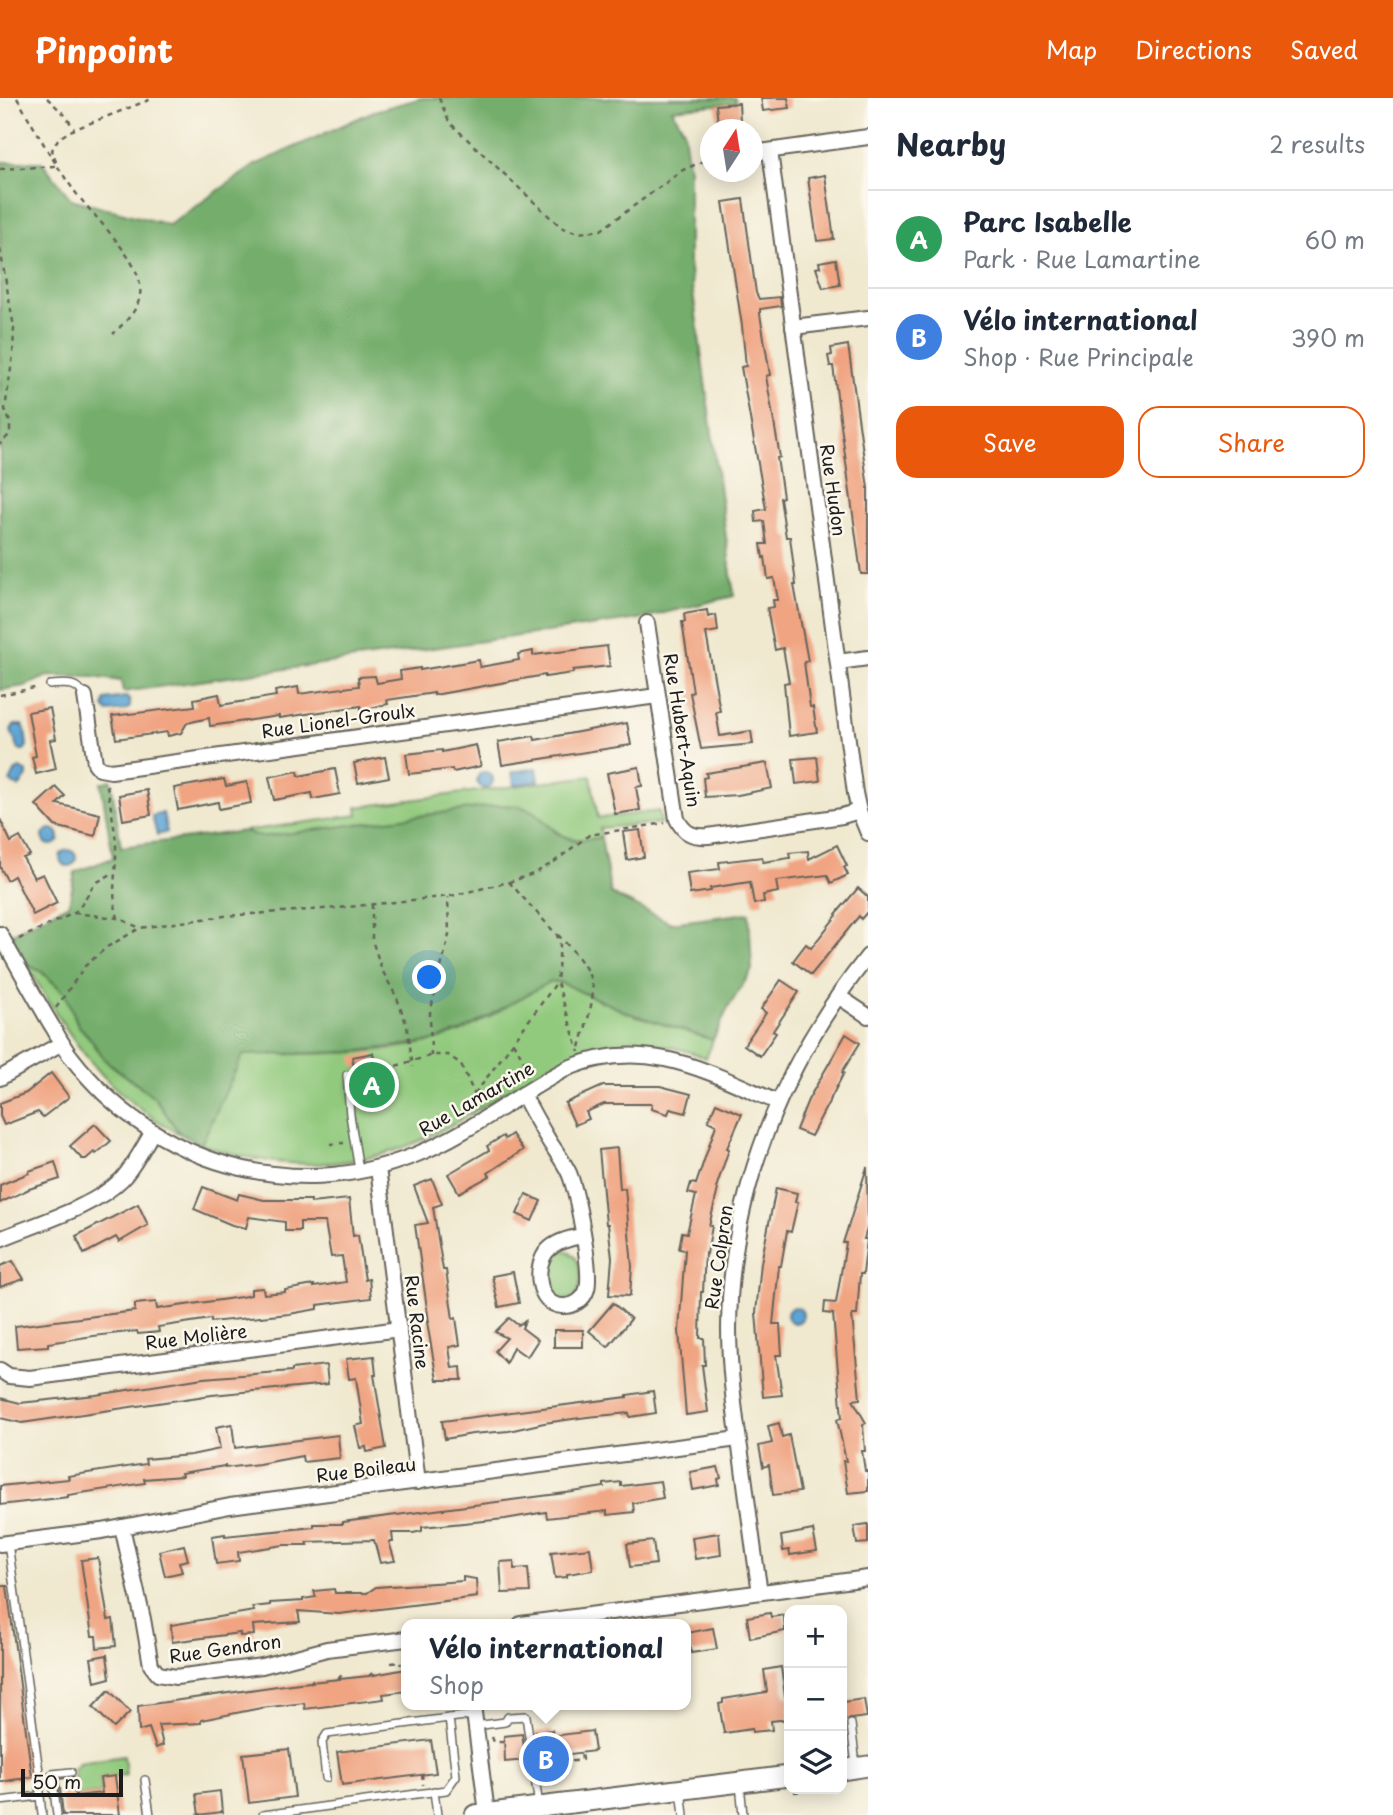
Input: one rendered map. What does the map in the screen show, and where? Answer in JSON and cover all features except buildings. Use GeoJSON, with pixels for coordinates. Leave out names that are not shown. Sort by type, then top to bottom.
{"type":"FeatureCollection","features":[{"type":"Feature","properties":{"kind":"street"},"geometry":{"type":"LineString","coordinates":[[763,152],[868,137]]}},
{"type":"Feature","properties":{"kind":"street","name":"Rue Hudon"},"geometry":{"type":"LineString","coordinates":[[770,151],[859,811],[868,833]]}},
{"type":"Feature","properties":{"kind":"street"},"geometry":{"type":"LineString","coordinates":[[793,327],[868,318]]}},
{"type":"Feature","properties":{"kind":"street","name":"Rue Hubert-Aquin"},"geometry":{"type":"LineString","coordinates":[[647,623],[677,818],[682,828],[699,837],[859,811]]}},
{"type":"Feature","properties":{"kind":"street"},"geometry":{"type":"LineString","coordinates":[[838,662],[868,659]]}},
{"type":"Feature","properties":{"kind":"street","name":"Rue Lionel-Groulx"},"geometry":{"type":"LineString","coordinates":[[85,696],[94,763],[102,770],[113,771],[657,696]]}},
{"type":"Feature","properties":{"kind":"street","name":"Rue Lamartine"},"geometry":{"type":"LineString","coordinates":[[3,939],[69,1056],[96,1087],[152,1133],[206,1158],[252,1171],[310,1176],[378,1168],[437,1146],[538,1084],[583,1062],[614,1055],[642,1054],[691,1065],[777,1102]]}},
{"type":"Feature","properties":{"kind":"street","name":"Rue Colpron"},"geometry":{"type":"LineString","coordinates":[[760,1592],[738,1439],[729,1352],[733,1261],[741,1214],[755,1161],[777,1102],[807,1045],[838,996],[868,956]]}},
{"type":"Feature","properties":{"kind":"street"},"geometry":{"type":"LineString","coordinates":[[838,996],[868,1016]]}},
{"type":"Feature","properties":{"kind":"street"},"geometry":{"type":"LineString","coordinates":[[0,1078],[62,1043]]}},
{"type":"Feature","properties":{"kind":"street"},"geometry":{"type":"LineString","coordinates":[[523,1094],[568,1170],[576,1195],[582,1236],[587,1273],[585,1293],[573,1305],[555,1306],[546,1298],[541,1286],[542,1261],[548,1250],[557,1244],[582,1236]]}},
{"type":"Feature","properties":{"kind":"street"},"geometry":{"type":"LineString","coordinates":[[0,1239],[86,1203],[112,1187],[131,1167],[152,1133]]}},
{"type":"Feature","properties":{"kind":"street","name":"Rue Racine"},"geometry":{"type":"LineString","coordinates":[[378,1168],[418,1482]]}},
{"type":"Feature","properties":{"kind":"street","name":"Rue Molière"},"geometry":{"type":"LineString","coordinates":[[0,1370],[15,1377],[30,1378],[400,1329]]}},
{"type":"Feature","properties":{"kind":"street","name":"Rue Boileau"},"geometry":{"type":"LineString","coordinates":[[4,1543],[122,1527],[197,1511],[738,1439]]}},
{"type":"Feature","properties":{"kind":"street","name":"Rue Gendron"},"geometry":{"type":"LineString","coordinates":[[122,1527],[144,1619],[151,1665],[163,1676],[176,1677],[262,1666],[327,1649],[401,1640]]}},
{"type":"Feature","properties":{"kind":"street"},"geometry":{"type":"LineString","coordinates":[[558,1619],[868,1578]]}},
{"type":"Feature","properties":{"kind":"street"},"geometry":{"type":"LineString","coordinates":[[474,1715],[490,1814],[538,1810],[740,1782],[784,1784]]}},
{"type":"Feature","properties":{"kind":"lane"},"geometry":{"type":"LineString","coordinates":[[50,685],[73,684],[79,687],[85,696]]}},
{"type":"Feature","properties":{"kind":"lane"},"geometry":{"type":"LineString","coordinates":[[347,1075],[359,1171]]}},
{"type":"Feature","properties":{"kind":"lane"},"geometry":{"type":"LineString","coordinates":[[4,1543],[40,1779],[42,1815]]}},
{"type":"Feature","properties":{"kind":"lane"},"geometry":{"type":"LineString","coordinates":[[326,1778],[322,1742],[327,1734],[474,1715],[505,1722],[508,1717],[526,1716],[538,1810]]}},
{"type":"Feature","properties":{"kind":"lane"},"geometry":{"type":"LineString","coordinates":[[263,1815],[327,1811],[446,1790],[456,1776],[449,1718]]}},
{"type":"Feature","properties":{"kind":"lane"},"geometry":{"type":"LineString","coordinates":[[851,1724],[855,1768]]}},
{"type":"Feature","properties":{"kind":"lane"},"geometry":{"type":"LineString","coordinates":[[57,1815],[51,1774],[71,1772]]}},
{"type":"Feature","properties":{"kind":"lane"},"geometry":{"type":"LineString","coordinates":[[145,1780],[150,1815]]}},
{"type":"Feature","properties":{"kind":"lane"},"geometry":{"type":"LineString","coordinates":[[740,1782],[743,1815]]}},
{"type":"Feature","properties":{"kind":"lane"},"geometry":{"type":"LineString","coordinates":[[680,1790],[684,1815]]}},
{"type":"Feature","properties":{"kind":"lane"},"geometry":{"type":"LineString","coordinates":[[434,1791],[437,1815]]}},
{"type":"Feature","properties":{"kind":"lane"},"geometry":{"type":"LineString","coordinates":[[0,1801],[40,1796]]}},
{"type":"Feature","properties":{"kind":"path"},"geometry":{"type":"LineString","coordinates":[[17,98],[32,128],[57,166],[74,191],[110,233],[138,277],[139,301],[133,314],[113,334]]}},
{"type":"Feature","properties":{"kind":"path"},"geometry":{"type":"LineString","coordinates":[[47,98],[66,116],[74,130]]}},
{"type":"Feature","properties":{"kind":"path"},"geometry":{"type":"LineString","coordinates":[[57,166],[52,150],[58,139],[154,98]]}},
{"type":"Feature","properties":{"kind":"path"},"geometry":{"type":"LineString","coordinates":[[439,98],[449,122],[551,218],[564,229],[579,233],[601,230],[683,170],[700,162]]}},
{"type":"Feature","properties":{"kind":"path"},"geometry":{"type":"LineString","coordinates":[[0,169],[57,166]]}},
{"type":"Feature","properties":{"kind":"path"},"geometry":{"type":"LineString","coordinates":[[0,249],[14,327],[5,409],[10,422],[10,435],[0,444]]}},
{"type":"Feature","properties":{"kind":"path"},"geometry":{"type":"LineString","coordinates":[[0,695],[50,685]]}},
{"type":"Feature","properties":{"kind":"path"},"geometry":{"type":"LineString","coordinates":[[107,781],[116,846],[116,872],[112,886],[118,918]]}},
{"type":"Feature","properties":{"kind":"path"},"geometry":{"type":"LineString","coordinates":[[48,1020],[85,966],[107,947],[140,928],[224,916],[448,896],[533,874],[555,862],[589,835],[670,822]]}},
{"type":"Feature","properties":{"kind":"path"},"geometry":{"type":"LineString","coordinates":[[3,939],[74,913],[94,884],[116,872]]}},
{"type":"Feature","properties":{"kind":"path"},"geometry":{"type":"LineString","coordinates":[[509,882],[570,947],[584,967],[593,987],[579,1052],[557,982],[560,944],[557,935]]}},
{"type":"Feature","properties":{"kind":"path"},"geometry":{"type":"LineString","coordinates":[[431,1056],[430,1013],[449,935],[448,896]]}},
{"type":"Feature","properties":{"kind":"path"},"geometry":{"type":"LineString","coordinates":[[372,904],[372,940],[407,1026],[410,1063],[413,1067]]}},
{"type":"Feature","properties":{"kind":"path"},"geometry":{"type":"LineString","coordinates":[[74,913],[118,918],[140,928]]}},
{"type":"Feature","properties":{"kind":"path"},"geometry":{"type":"LineString","coordinates":[[132,923],[132,932]]}},
{"type":"Feature","properties":{"kind":"path"},"geometry":{"type":"LineString","coordinates":[[475,1094],[557,982]]}},
{"type":"Feature","properties":{"kind":"path"},"geometry":{"type":"LineString","coordinates":[[513,1042],[538,1084]]}},
{"type":"Feature","properties":{"kind":"path"},"geometry":{"type":"LineString","coordinates":[[347,1075],[442,1054],[461,1064],[480,1108]]}},
{"type":"Feature","properties":{"kind":"path"},"geometry":{"type":"LineString","coordinates":[[359,1067],[359,1074]]}},
{"type":"Feature","properties":{"kind":"path"},"geometry":{"type":"LineString","coordinates":[[330,1144],[354,1143]]}},
{"type":"Feature","properties":{"kind":"path"},"geometry":{"type":"LineString","coordinates":[[391,1663],[400,1661],[401,1665]]}},
{"type":"Feature","properties":{"kind":"path"},"geometry":{"type":"LineString","coordinates":[[369,1676],[376,1670]]}},
{"type":"Feature","properties":{"kind":"path"},"geometry":{"type":"LineString","coordinates":[[338,1679],[345,1672]]}},
{"type":"Feature","properties":{"kind":"path"},"geometry":{"type":"LineString","coordinates":[[310,1683],[316,1676]]}},
{"type":"Feature","properties":{"kind":"path"},"geometry":{"type":"LineString","coordinates":[[492,1737],[494,1742],[503,1742]]}},
{"type":"Feature","properties":{"kind":"path"},"geometry":{"type":"LineString","coordinates":[[566,1766],[566,1762],[582,1760],[581,1753]]}},
{"type":"Feature","properties":{"kind":"path"},"geometry":{"type":"LineString","coordinates":[[546,1761],[547,1770]]}},
{"type":"Feature","properties":{"kind":"path"},"geometry":{"type":"LineString","coordinates":[[0,1782],[32,1777]]}},
{"type":"Feature","properties":{"kind":"path"},"geometry":{"type":"LineString","coordinates":[[219,1812],[227,1812]]}},
{"type":"Feature","properties":{"kind":"path"},"geometry":{"type":"LineString","coordinates":[[196,1815],[202,1814]]}},
{"type":"Feature","properties":{"kind":"green space"},"geometry":{"type":"Polygon","coordinates":[[[422,98],[735,98],[736,103],[672,109],[684,130],[689,170],[689,263],[734,596],[639,619],[123,692],[121,681],[48,676],[25,686],[0,690],[0,162],[42,162],[71,199],[169,225],[255,165],[374,111],[422,98]]]}},
{"type":"Feature","properties":{"kind":"green space"},"geometry":{"type":"Polygon","coordinates":[[[591,776],[598,818],[659,811],[661,823],[600,828],[601,838],[588,839],[563,835],[533,811],[261,837],[244,831],[358,815],[357,807],[591,776]]]}},
{"type":"Feature","properties":{"kind":"green space"},"geometry":{"type":"Polygon","coordinates":[[[111,780],[121,847],[244,831],[261,837],[500,805],[519,806],[533,811],[557,833],[572,840],[601,838],[611,894],[671,923],[749,913],[752,970],[728,1008],[713,1040],[628,1013],[562,983],[551,981],[462,1031],[430,1042],[351,1052],[243,1055],[201,1144],[180,1134],[155,1098],[105,1060],[78,1025],[65,993],[41,971],[27,965],[9,935],[69,904],[75,872],[113,858],[101,783],[111,780]]]}},
{"type":"Feature","properties":{"kind":"green space"},"geometry":{"type":"Polygon","coordinates":[[[27,965],[40,971],[65,993],[78,1025],[105,1060],[155,1098],[180,1134],[153,1118],[108,1082],[58,1017],[27,965]]]}},
{"type":"Feature","properties":{"kind":"green space"},"geometry":{"type":"Polygon","coordinates":[[[551,981],[562,983],[628,1013],[713,1040],[706,1058],[662,1045],[623,1043],[588,1050],[554,1064],[456,1123],[419,1141],[365,1158],[310,1164],[283,1163],[228,1153],[201,1144],[242,1055],[354,1052],[438,1039],[462,1031],[551,981]]]}},
{"type":"Feature","properties":{"kind":"green space"},"geometry":{"type":"Polygon","coordinates":[[[564,1250],[578,1262],[580,1283],[576,1295],[564,1299],[552,1294],[547,1275],[553,1258],[564,1250]]]}},
{"type":"Feature","properties":{"kind":"green space"},"geometry":{"type":"Polygon","coordinates":[[[124,1756],[126,1775],[100,1778],[102,1793],[76,1796],[73,1768],[78,1767],[78,1763],[124,1756]]]}},
{"type":"Feature","properties":{"kind":"water"},"geometry":{"type":"Polygon","coordinates":[[[126,697],[130,700],[130,707],[126,710],[108,712],[104,707],[105,700],[126,697]]]}},
{"type":"Feature","properties":{"kind":"water"},"geometry":{"type":"Polygon","coordinates":[[[14,725],[22,725],[25,729],[27,746],[24,750],[19,750],[11,731],[14,725]]]}},
{"type":"Feature","properties":{"kind":"water"},"geometry":{"type":"Polygon","coordinates":[[[20,768],[27,772],[27,777],[19,787],[10,782],[20,768]]]}},
{"type":"Feature","properties":{"kind":"water"},"geometry":{"type":"Polygon","coordinates":[[[537,768],[539,781],[514,785],[512,772],[537,768]]]}},
{"type":"Feature","properties":{"kind":"water"},"geometry":{"type":"Polygon","coordinates":[[[482,772],[488,772],[493,780],[491,786],[482,788],[477,783],[477,777],[482,772]]]}},
{"type":"Feature","properties":{"kind":"water"},"geometry":{"type":"Polygon","coordinates":[[[163,813],[167,832],[157,835],[152,816],[163,813]]]}},
{"type":"Feature","properties":{"kind":"water"},"geometry":{"type":"Polygon","coordinates":[[[48,829],[54,829],[59,837],[57,843],[48,845],[43,840],[43,834],[48,829]]]}},
{"type":"Feature","properties":{"kind":"water"},"geometry":{"type":"Polygon","coordinates":[[[68,850],[74,852],[74,864],[68,866],[62,864],[60,858],[62,852],[68,850]]]}},
{"type":"Feature","properties":{"kind":"water"},"geometry":{"type":"Polygon","coordinates":[[[795,1307],[801,1309],[801,1321],[795,1323],[789,1321],[787,1315],[789,1309],[795,1307]]]}},
{"type":"Feature","properties":{"kind":"place","name":"Parc Isabelle"},"geometry":{"type":"Point","coordinates":[372,1085]}},
{"type":"Feature","properties":{"kind":"place","name":"Vélo international"},"geometry":{"type":"Point","coordinates":[546,1759]}}]}
